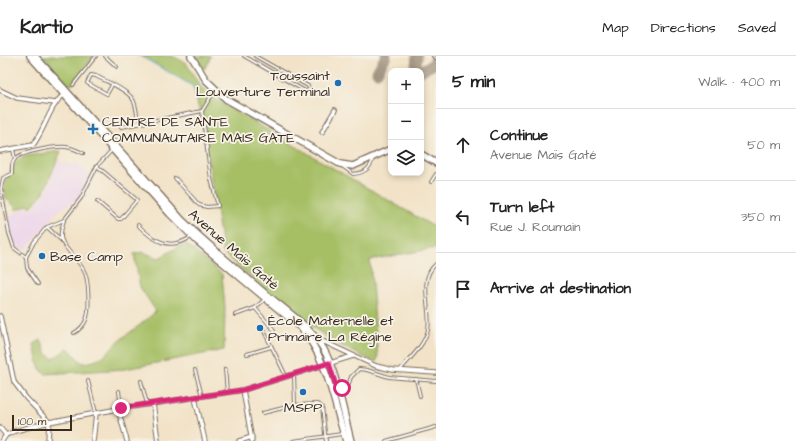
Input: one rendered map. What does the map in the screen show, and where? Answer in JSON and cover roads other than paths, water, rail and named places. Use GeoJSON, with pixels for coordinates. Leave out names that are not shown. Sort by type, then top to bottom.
{"type":"FeatureCollection","features":[{"type":"Feature","properties":{"kind":"main road","name":"Avenue Maïs Gaté"},"geometry":{"type":"LineString","coordinates":[[30,56],[186,224],[205,242],[301,323],[324,350],[326,364],[351,441]]}},
{"type":"Feature","properties":{"kind":"main road","name":"Avenue Maïs Gaté"},"geometry":{"type":"LineString","coordinates":[[35,56],[65,93]]}},
{"type":"Feature","properties":{"kind":"main road"},"geometry":{"type":"LineString","coordinates":[[186,56],[192,59],[215,90],[226,99],[340,164],[353,166],[388,151]]}},
{"type":"Feature","properties":{"kind":"main road","name":"Avenue Maïs Gaté"},"geometry":{"type":"LineString","coordinates":[[115,147],[170,214],[193,237],[314,339]]}},
{"type":"Feature","properties":{"kind":"main road"},"geometry":{"type":"LineString","coordinates":[[424,156],[436,163]]}},
{"type":"Feature","properties":{"kind":"main road","name":"Avenue Maïs Gaté"},"geometry":{"type":"LineString","coordinates":[[334,390],[346,441]]}},
{"type":"Feature","properties":{"kind":"street"},"geometry":{"type":"LineString","coordinates":[[0,90],[17,98],[55,103]]}},
{"type":"Feature","properties":{"kind":"street"},"geometry":{"type":"LineString","coordinates":[[0,151],[33,145],[53,111],[55,103],[65,93]]}},
{"type":"Feature","properties":{"kind":"street"},"geometry":{"type":"LineString","coordinates":[[322,132],[335,110]]}},
{"type":"Feature","properties":{"kind":"street"},"geometry":{"type":"LineString","coordinates":[[0,318],[14,382],[26,398],[49,422],[48,441]]}},
{"type":"Feature","properties":{"kind":"street"},"geometry":{"type":"LineString","coordinates":[[314,339],[331,344],[376,366],[436,373]]}},
{"type":"Feature","properties":{"kind":"street"},"geometry":{"type":"LineString","coordinates":[[2,441],[6,435],[49,422],[120,408],[243,390],[353,356]]}},
{"type":"Feature","properties":{"kind":"street"},"geometry":{"type":"LineString","coordinates":[[239,441],[252,439],[243,390]]}},
{"type":"Feature","properties":{"kind":"street"},"geometry":{"type":"LineString","coordinates":[[195,398],[205,441]]}},
{"type":"Feature","properties":{"kind":"street"},"geometry":{"type":"LineString","coordinates":[[153,404],[158,441]]}},
{"type":"Feature","properties":{"kind":"street"},"geometry":{"type":"LineString","coordinates":[[120,408],[127,441]]}},
{"type":"Feature","properties":{"kind":"street"},"geometry":{"type":"LineString","coordinates":[[94,441],[96,413]]}},
{"type":"Feature","properties":{"kind":"street"},"geometry":{"type":"LineString","coordinates":[[0,428],[6,435]]}},
{"type":"Feature","properties":{"kind":"lane"},"geometry":{"type":"LineString","coordinates":[[73,85],[96,56]]}},
{"type":"Feature","properties":{"kind":"lane"},"geometry":{"type":"LineString","coordinates":[[105,56],[117,67]]}},
{"type":"Feature","properties":{"kind":"lane"},"geometry":{"type":"LineString","coordinates":[[244,56],[305,91],[310,91],[308,86],[255,56]]}},
{"type":"Feature","properties":{"kind":"lane"},"geometry":{"type":"LineString","coordinates":[[278,76],[282,70]]}},
{"type":"Feature","properties":{"kind":"lane"},"geometry":{"type":"LineString","coordinates":[[112,85],[107,94],[87,83],[91,75],[93,75],[112,85],[133,99],[138,124]]}},
{"type":"Feature","properties":{"kind":"lane"},"geometry":{"type":"LineString","coordinates":[[175,178],[199,204],[207,207],[218,206],[211,179],[202,111],[215,90]]}},
{"type":"Feature","properties":{"kind":"lane"},"geometry":{"type":"LineString","coordinates":[[121,127],[202,111]]}},
{"type":"Feature","properties":{"kind":"lane"},"geometry":{"type":"LineString","coordinates":[[26,257],[14,248],[9,233],[1,189],[3,178],[12,174],[12,164],[15,158],[24,153],[61,147],[70,148],[83,153]]}},
{"type":"Feature","properties":{"kind":"lane"},"geometry":{"type":"LineString","coordinates":[[62,241],[61,232],[64,220],[81,198],[97,166],[115,147]]}},
{"type":"Feature","properties":{"kind":"lane"},"geometry":{"type":"LineString","coordinates":[[13,149],[15,158]]}},
{"type":"Feature","properties":{"kind":"lane"},"geometry":{"type":"LineString","coordinates":[[340,164],[353,174],[360,174],[370,168],[373,158]]}},
{"type":"Feature","properties":{"kind":"lane"},"geometry":{"type":"LineString","coordinates":[[97,166],[137,200],[121,219],[118,219],[97,201]]}},
{"type":"Feature","properties":{"kind":"lane"},"geometry":{"type":"LineString","coordinates":[[431,182],[436,174]]}},
{"type":"Feature","properties":{"kind":"lane"},"geometry":{"type":"LineString","coordinates":[[38,284],[27,268],[26,257],[34,242],[47,227],[64,220]]}},
{"type":"Feature","properties":{"kind":"lane"},"geometry":{"type":"LineString","coordinates":[[138,225],[151,238],[168,243],[185,242],[193,237]]}},
{"type":"Feature","properties":{"kind":"lane"},"geometry":{"type":"LineString","coordinates":[[47,227],[62,241],[85,272],[88,311],[86,320],[79,330],[74,333]]}},
{"type":"Feature","properties":{"kind":"lane"},"geometry":{"type":"LineString","coordinates":[[400,370],[423,343],[428,328],[426,294],[427,280],[430,269],[436,264]]}},
{"type":"Feature","properties":{"kind":"lane"},"geometry":{"type":"LineString","coordinates":[[235,315],[255,308],[265,298]]}},
{"type":"Feature","properties":{"kind":"lane"},"geometry":{"type":"LineString","coordinates":[[255,308],[274,330]]}},
{"type":"Feature","properties":{"kind":"lane"},"geometry":{"type":"LineString","coordinates":[[262,329],[286,376]]}},
{"type":"Feature","properties":{"kind":"lane"},"geometry":{"type":"LineString","coordinates":[[247,354],[272,347]]}},
{"type":"Feature","properties":{"kind":"lane"},"geometry":{"type":"LineString","coordinates":[[225,369],[227,392]]}},
{"type":"Feature","properties":{"kind":"lane"},"geometry":{"type":"LineString","coordinates":[[334,390],[348,386],[351,378],[360,369],[389,377],[436,381]]}},
{"type":"Feature","properties":{"kind":"lane"},"geometry":{"type":"LineString","coordinates":[[195,370],[202,396]]}},
{"type":"Feature","properties":{"kind":"lane"},"geometry":{"type":"LineString","coordinates":[[294,374],[296,405]]}},
{"type":"Feature","properties":{"kind":"lane"},"geometry":{"type":"LineString","coordinates":[[416,379],[420,396]]}},
{"type":"Feature","properties":{"kind":"lane"},"geometry":{"type":"LineString","coordinates":[[88,381],[96,413]]}},
{"type":"Feature","properties":{"kind":"lane"},"geometry":{"type":"LineString","coordinates":[[141,382],[147,404]]}},
{"type":"Feature","properties":{"kind":"lane"},"geometry":{"type":"LineString","coordinates":[[119,392],[120,408]]}},
{"type":"Feature","properties":{"kind":"lane"},"geometry":{"type":"LineString","coordinates":[[263,413],[296,405],[320,405],[323,410],[326,441]]}},
{"type":"Feature","properties":{"kind":"lane"},"geometry":{"type":"LineString","coordinates":[[386,441],[436,427]]}},
{"type":"Feature","properties":{"kind":"lane"},"geometry":{"type":"LineString","coordinates":[[294,441],[326,436],[332,437],[344,434]]}},
{"type":"Feature","properties":{"kind":"waterway"},"geometry":{"type":"LineString","coordinates":[[42,56],[69,86]]}},
{"type":"Feature","properties":{"kind":"waterway"},"geometry":{"type":"LineString","coordinates":[[140,56],[196,88],[200,82]]}},
{"type":"Feature","properties":{"kind":"place","name":"Toussaint Louverture Terminal"},"geometry":{"type":"Point","coordinates":[338,83]}},
{"type":"Feature","properties":{"kind":"place","name":"CENTRE DE SANTE COMMUNAUTAIRE MAIS GATE"},"geometry":{"type":"Point","coordinates":[93,129]}},
{"type":"Feature","properties":{"kind":"place","name":"Base Camp"},"geometry":{"type":"Point","coordinates":[42,256]}},
{"type":"Feature","properties":{"kind":"place","name":"École Maternelle et Primaire La Régine"},"geometry":{"type":"Point","coordinates":[260,328]}},
{"type":"Feature","properties":{"kind":"place","name":"MSPP"},"geometry":{"type":"Point","coordinates":[303,392]}}]}
